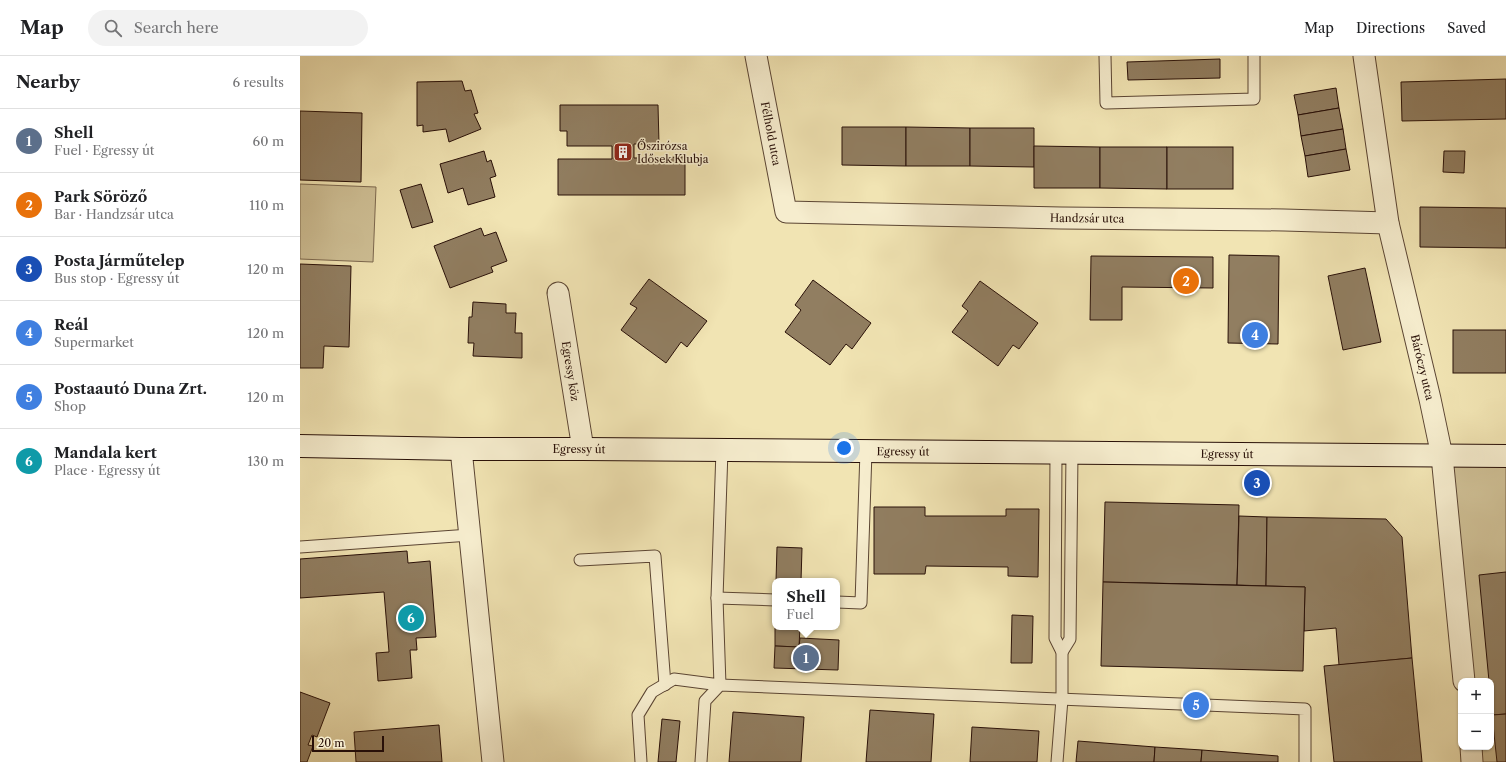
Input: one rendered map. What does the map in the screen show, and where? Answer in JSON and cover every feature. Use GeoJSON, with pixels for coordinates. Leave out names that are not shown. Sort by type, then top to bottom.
{"type":"FeatureCollection","features":[{"type":"Feature","properties":{"kind":"street","name":"Félhold utca"},"geometry":{"type":"LineString","coordinates":[[756,56],[786,212]]}},
{"type":"Feature","properties":{"kind":"street","name":"Báróczy utca"},"geometry":{"type":"LineString","coordinates":[[1364,56],[1388,223],[1442,456],[1464,678]]}},
{"type":"Feature","properties":{"kind":"street","name":"Handzsár utca"},"geometry":{"type":"LineString","coordinates":[[786,212],[1388,223]]}},
{"type":"Feature","properties":{"kind":"street","name":"Egressy köz"},"geometry":{"type":"LineString","coordinates":[[558,293],[583,449]]}},
{"type":"Feature","properties":{"kind":"street","name":"Egressy út"},"geometry":{"type":"LineString","coordinates":[[300,446],[461,449],[1506,456]]}},
{"type":"Feature","properties":{"kind":"street"},"geometry":{"type":"LineString","coordinates":[[461,449],[493,762]]}},
{"type":"Feature","properties":{"kind":"street"},"geometry":{"type":"LineString","coordinates":[[1471,750],[1472,762]]}},
{"type":"Feature","properties":{"kind":"lane"},"geometry":{"type":"LineString","coordinates":[[1105,56],[1106,103],[1254,99],[1254,56]]}},
{"type":"Feature","properties":{"kind":"lane"},"geometry":{"type":"LineString","coordinates":[[701,762],[705,701],[720,685],[717,598],[722,450]]}},
{"type":"Feature","properties":{"kind":"lane"},"geometry":{"type":"LineString","coordinates":[[840,602],[861,603],[866,451]]}},
{"type":"Feature","properties":{"kind":"lane"},"geometry":{"type":"LineString","coordinates":[[1057,762],[1062,699],[1062,652],[1055,638],[1064,453]]}},
{"type":"Feature","properties":{"kind":"lane"},"geometry":{"type":"LineString","coordinates":[[1062,652],[1070,639],[1064,453]]}},
{"type":"Feature","properties":{"kind":"lane"},"geometry":{"type":"LineString","coordinates":[[300,547],[470,535]]}},
{"type":"Feature","properties":{"kind":"lane"},"geometry":{"type":"LineString","coordinates":[[580,560],[655,556],[665,684]]}},
{"type":"Feature","properties":{"kind":"lane"},"geometry":{"type":"LineString","coordinates":[[717,598],[772,600]]}},
{"type":"Feature","properties":{"kind":"lane"},"geometry":{"type":"LineString","coordinates":[[641,762],[638,715],[652,692],[674,679],[720,685],[1305,709],[1305,762]]}},
{"type":"Feature","properties":{"kind":"shaded area"},"geometry":{"type":"Polygon","coordinates":[[[300,184],[376,187],[373,262],[300,259],[300,184]]]}},
{"type":"Feature","properties":{"kind":"shaded area"},"geometry":{"type":"Polygon","coordinates":[[[1442,456],[1506,456],[1506,762],[1472,762],[1471,750],[1494,750],[1494,678],[1464,678],[1442,456]]]}},
{"type":"Feature","properties":{"kind":"building"},"geometry":{"type":"Polygon","coordinates":[[[1220,59],[1220,78],[1128,80],[1127,62],[1220,59]]]}},
{"type":"Feature","properties":{"kind":"building"},"geometry":{"type":"Polygon","coordinates":[[[1506,79],[1506,119],[1402,121],[1401,82],[1506,79]]]}},
{"type":"Feature","properties":{"kind":"building"},"geometry":{"type":"Polygon","coordinates":[[[462,81],[465,91],[471,90],[478,113],[474,114],[481,129],[449,142],[446,129],[423,132],[423,125],[417,126],[417,82],[462,81]]]}},
{"type":"Feature","properties":{"kind":"building"},"geometry":{"type":"Polygon","coordinates":[[[1336,88],[1339,108],[1298,115],[1294,95],[1336,88]]]}},
{"type":"Feature","properties":{"kind":"building","name":"Őszirózsa Idősek Klubja"},"geometry":{"type":"Polygon","coordinates":[[[560,105],[658,105],[659,144],[634,144],[634,158],[685,157],[685,195],[558,195],[558,159],[612,159],[612,146],[567,146],[567,131],[560,131],[560,105]]]}},
{"type":"Feature","properties":{"kind":"building"},"geometry":{"type":"Polygon","coordinates":[[[1339,108],[1343,129],[1301,136],[1298,115],[1339,108]]]}},
{"type":"Feature","properties":{"kind":"building"},"geometry":{"type":"Polygon","coordinates":[[[300,111],[362,113],[361,182],[300,180],[300,111]]]}},
{"type":"Feature","properties":{"kind":"building"},"geometry":{"type":"Polygon","coordinates":[[[842,127],[906,127],[906,166],[842,165],[842,127]]]}},
{"type":"Feature","properties":{"kind":"building"},"geometry":{"type":"Polygon","coordinates":[[[906,127],[970,128],[970,166],[906,166],[906,127]]]}},
{"type":"Feature","properties":{"kind":"building"},"geometry":{"type":"Polygon","coordinates":[[[970,128],[1034,128],[1034,167],[970,166],[970,128]]]}},
{"type":"Feature","properties":{"kind":"building"},"geometry":{"type":"Polygon","coordinates":[[[1343,129],[1346,149],[1305,156],[1301,136],[1343,129]]]}},
{"type":"Feature","properties":{"kind":"building"},"geometry":{"type":"Polygon","coordinates":[[[1034,146],[1100,147],[1100,188],[1034,188],[1034,146]]]}},
{"type":"Feature","properties":{"kind":"building"},"geometry":{"type":"Polygon","coordinates":[[[1100,147],[1167,147],[1167,189],[1100,188],[1100,147]]]}},
{"type":"Feature","properties":{"kind":"building"},"geometry":{"type":"Polygon","coordinates":[[[1167,147],[1233,147],[1233,189],[1167,189],[1167,147]]]}},
{"type":"Feature","properties":{"kind":"building"},"geometry":{"type":"Polygon","coordinates":[[[1346,149],[1350,170],[1308,177],[1305,156],[1346,149]]]}},
{"type":"Feature","properties":{"kind":"building"},"geometry":{"type":"Polygon","coordinates":[[[484,151],[487,162],[491,160],[496,176],[490,178],[495,197],[468,205],[463,188],[448,193],[440,164],[484,151]]]}},
{"type":"Feature","properties":{"kind":"building"},"geometry":{"type":"Polygon","coordinates":[[[1444,151],[1465,151],[1464,173],[1443,172],[1444,151]]]}},
{"type":"Feature","properties":{"kind":"building"},"geometry":{"type":"Polygon","coordinates":[[[421,184],[433,222],[412,228],[400,190],[421,184]]]}},
{"type":"Feature","properties":{"kind":"building"},"geometry":{"type":"Polygon","coordinates":[[[1420,207],[1506,208],[1506,248],[1420,247],[1420,207]]]}},
{"type":"Feature","properties":{"kind":"building"},"geometry":{"type":"Polygon","coordinates":[[[481,228],[484,236],[496,232],[507,261],[491,267],[493,272],[450,288],[434,246],[481,228]]]}},
{"type":"Feature","properties":{"kind":"building"},"geometry":{"type":"Polygon","coordinates":[[[1229,255],[1279,256],[1278,344],[1228,343],[1229,255]]]}},
{"type":"Feature","properties":{"kind":"building"},"geometry":{"type":"Polygon","coordinates":[[[1091,256],[1213,257],[1213,288],[1122,287],[1122,320],[1090,320],[1091,256]]]}},
{"type":"Feature","properties":{"kind":"building"},"geometry":{"type":"Polygon","coordinates":[[[300,264],[351,266],[349,347],[324,346],[323,368],[300,368],[300,264]]]}},
{"type":"Feature","properties":{"kind":"building"},"geometry":{"type":"Polygon","coordinates":[[[1365,268],[1381,342],[1343,350],[1328,276],[1365,268]]]}},
{"type":"Feature","properties":{"kind":"building"},"geometry":{"type":"Polygon","coordinates":[[[649,279],[707,321],[687,347],[681,342],[666,363],[621,330],[637,308],[630,304],[649,279]]]}},
{"type":"Feature","properties":{"kind":"building"},"geometry":{"type":"Polygon","coordinates":[[[813,280],[871,323],[852,349],[846,344],[830,365],[785,332],[801,310],[795,305],[813,280]]]}},
{"type":"Feature","properties":{"kind":"building"},"geometry":{"type":"Polygon","coordinates":[[[980,281],[1038,323],[1019,349],[1013,345],[998,366],[952,332],[968,311],[962,306],[980,281]]]}},
{"type":"Feature","properties":{"kind":"building"},"geometry":{"type":"Polygon","coordinates":[[[473,302],[506,304],[506,313],[516,313],[515,333],[522,333],[522,358],[473,356],[474,343],[468,343],[469,317],[472,317],[473,302]]]}},
{"type":"Feature","properties":{"kind":"building"},"geometry":{"type":"Polygon","coordinates":[[[1453,330],[1506,330],[1506,373],[1453,373],[1453,330]]]}},
{"type":"Feature","properties":{"kind":"building"},"geometry":{"type":"Polygon","coordinates":[[[1105,502],[1239,505],[1237,585],[1103,582],[1105,502]]]}},
{"type":"Feature","properties":{"kind":"building"},"geometry":{"type":"Polygon","coordinates":[[[874,507],[925,507],[925,516],[1006,516],[1006,509],[1039,509],[1038,577],[1008,576],[1008,567],[926,566],[925,574],[874,574],[874,507]]]}},
{"type":"Feature","properties":{"kind":"building"},"geometry":{"type":"Polygon","coordinates":[[[1239,516],[1267,517],[1266,586],[1237,585],[1239,516]]]}},
{"type":"Feature","properties":{"kind":"building"},"geometry":{"type":"Polygon","coordinates":[[[1267,517],[1386,519],[1402,537],[1412,658],[1339,665],[1336,628],[1304,631],[1305,587],[1266,586],[1267,517]]]}},
{"type":"Feature","properties":{"kind":"building"},"geometry":{"type":"Polygon","coordinates":[[[777,547],[802,548],[801,578],[776,578],[777,547]]]}},
{"type":"Feature","properties":{"kind":"building"},"geometry":{"type":"Polygon","coordinates":[[[407,551],[408,563],[430,561],[436,637],[416,638],[417,650],[410,650],[412,678],[378,681],[376,653],[389,652],[384,592],[300,598],[300,559],[407,551]]]}},
{"type":"Feature","properties":{"kind":"building"},"geometry":{"type":"Polygon","coordinates":[[[1506,572],[1506,714],[1494,715],[1494,678],[1489,678],[1479,575],[1506,572]]]}},
{"type":"Feature","properties":{"kind":"building"},"geometry":{"type":"Polygon","coordinates":[[[1103,582],[1305,587],[1303,671],[1101,666],[1103,582]]]}},
{"type":"Feature","properties":{"kind":"building"},"geometry":{"type":"Polygon","coordinates":[[[1012,615],[1033,616],[1032,663],[1011,663],[1012,615]]]}},
{"type":"Feature","properties":{"kind":"building"},"geometry":{"type":"Polygon","coordinates":[[[775,630],[800,630],[799,647],[775,646],[775,630]]]}},
{"type":"Feature","properties":{"kind":"building"},"geometry":{"type":"Polygon","coordinates":[[[800,638],[839,640],[838,670],[774,668],[775,646],[799,647],[800,638]]]}},
{"type":"Feature","properties":{"kind":"building"},"geometry":{"type":"Polygon","coordinates":[[[1412,658],[1422,762],[1334,762],[1324,666],[1412,658]]]}},
{"type":"Feature","properties":{"kind":"building"},"geometry":{"type":"Polygon","coordinates":[[[300,692],[330,703],[317,737],[312,735],[308,745],[313,746],[307,762],[300,762],[300,692]]]}},
{"type":"Feature","properties":{"kind":"building"},"geometry":{"type":"Polygon","coordinates":[[[870,710],[934,714],[931,762],[866,762],[870,710]]]}},
{"type":"Feature","properties":{"kind":"building"},"geometry":{"type":"Polygon","coordinates":[[[733,712],[804,717],[801,762],[729,762],[733,712]]]}},
{"type":"Feature","properties":{"kind":"building"},"geometry":{"type":"Polygon","coordinates":[[[1506,714],[1506,762],[1497,762],[1494,734],[1494,715],[1506,714]]]}},
{"type":"Feature","properties":{"kind":"building"},"geometry":{"type":"Polygon","coordinates":[[[662,719],[680,721],[676,762],[658,762],[662,719]]]}},
{"type":"Feature","properties":{"kind":"building"},"geometry":{"type":"Polygon","coordinates":[[[439,725],[442,762],[356,762],[354,732],[439,725]]]}},
{"type":"Feature","properties":{"kind":"building"},"geometry":{"type":"Polygon","coordinates":[[[972,727],[1039,731],[1037,762],[970,762],[972,727]]]}},
{"type":"Feature","properties":{"kind":"building"},"geometry":{"type":"Polygon","coordinates":[[[1078,741],[1155,747],[1154,762],[1076,762],[1078,741]]]}},
{"type":"Feature","properties":{"kind":"building"},"geometry":{"type":"Polygon","coordinates":[[[1155,747],[1202,750],[1201,762],[1154,762],[1155,747]]]}},
{"type":"Feature","properties":{"kind":"building"},"geometry":{"type":"Polygon","coordinates":[[[1202,750],[1278,756],[1278,762],[1201,762],[1202,750]]]}},
{"type":"Feature","properties":{"kind":"place","name":"Őszirózsa Idősek Klubja"},"geometry":{"type":"Point","coordinates":[623,152]}},
{"type":"Feature","properties":{"kind":"place","name":"Park Söröző"},"geometry":{"type":"Point","coordinates":[1186,281]}},
{"type":"Feature","properties":{"kind":"place","name":"Reál"},"geometry":{"type":"Point","coordinates":[1255,335]}},
{"type":"Feature","properties":{"kind":"place","name":"Posta Járműtelep"},"geometry":{"type":"Point","coordinates":[1257,483]}},
{"type":"Feature","properties":{"kind":"place","name":"Mandala kert"},"geometry":{"type":"Point","coordinates":[411,618]}},
{"type":"Feature","properties":{"kind":"place","name":"Shell"},"geometry":{"type":"Point","coordinates":[806,658]}},
{"type":"Feature","properties":{"kind":"place","name":"Postaautó Duna Zrt."},"geometry":{"type":"Point","coordinates":[1196,705]}}]}
